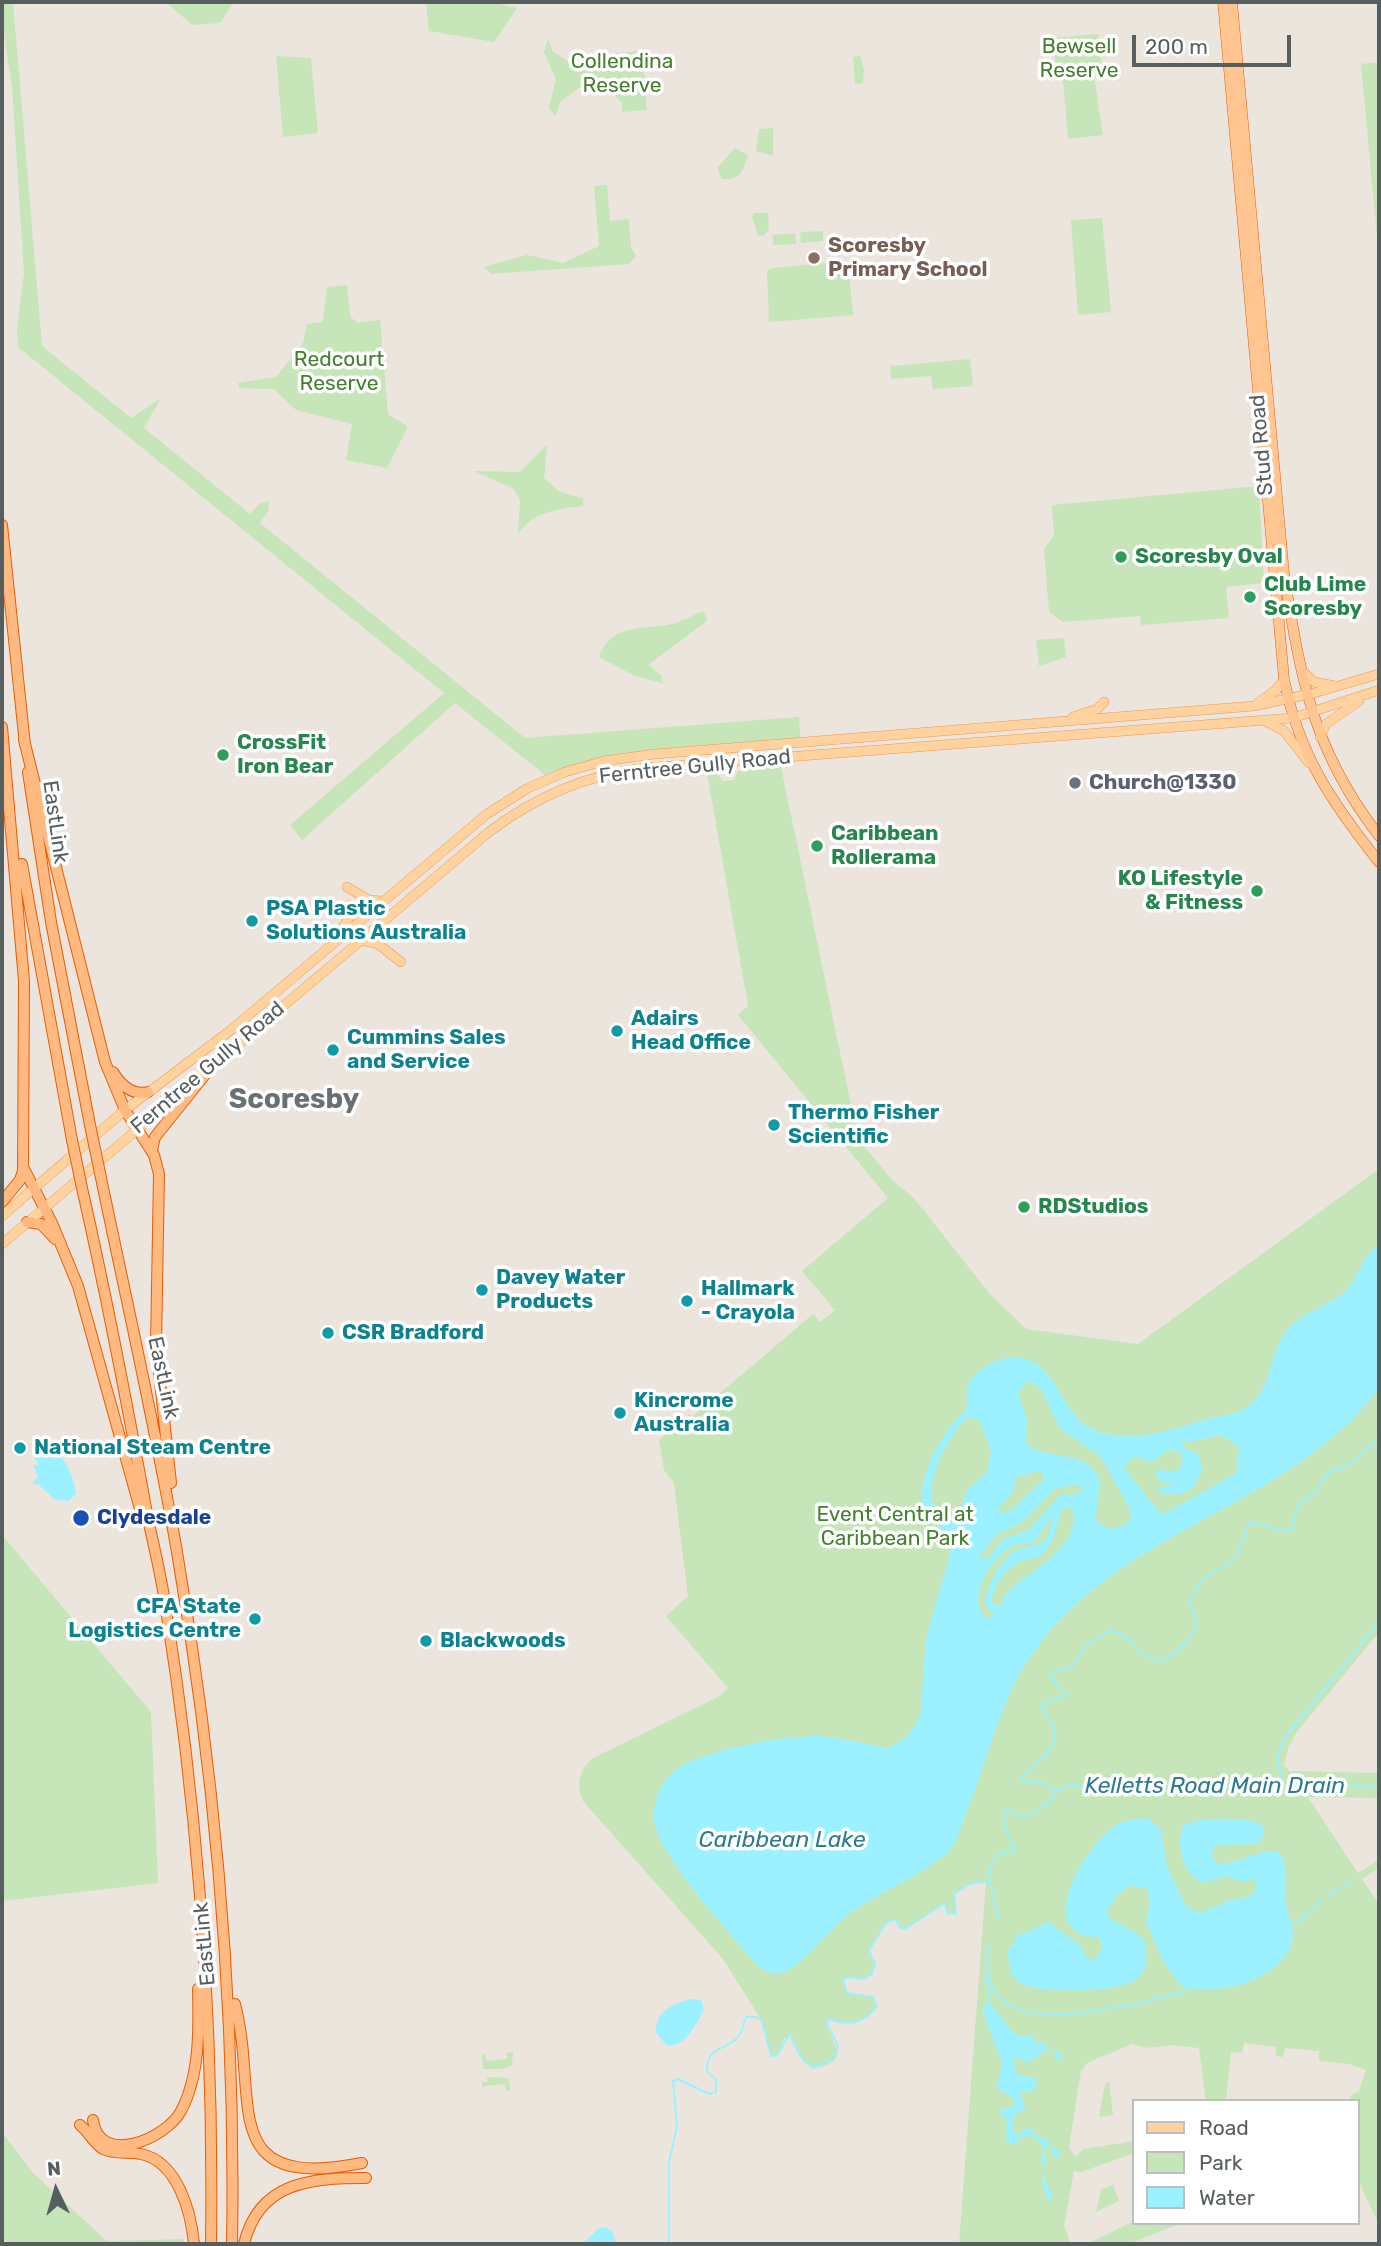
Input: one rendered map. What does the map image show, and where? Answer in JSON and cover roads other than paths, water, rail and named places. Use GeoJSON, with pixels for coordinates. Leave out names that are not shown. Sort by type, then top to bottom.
{"type":"FeatureCollection","features":[{"type":"Feature","properties":{"kind":"highway","name":"Stud Road"},"geometry":{"type":"LineString","coordinates":[[1223,2],[1246,205]]}},
{"type":"Feature","properties":{"kind":"highway","name":"Stud Road"},"geometry":{"type":"LineString","coordinates":[[1233,2],[1246,205],[1279,574],[1284,679],[1293,718],[1312,767],[1331,800],[1379,860]]}},
{"type":"Feature","properties":{"kind":"highway","name":"EastLink"},"geometry":{"type":"LineString","coordinates":[[2,525],[24,740],[51,922],[166,1490],[197,1687],[227,1978],[232,2244]]}},
{"type":"Feature","properties":{"kind":"highway","name":"Stud Road"},"geometry":{"type":"LineString","coordinates":[[1279,574],[1298,667],[1320,737],[1344,786],[1379,835]]}},
{"type":"Feature","properties":{"kind":"highway","name":"EastLink"},"geometry":{"type":"LineString","coordinates":[[2,717],[30,915],[72,1140],[128,1405],[166,1607],[193,1828],[202,1949],[212,2141],[211,2244]]}},
{"type":"Feature","properties":{"kind":"highway"},"geometry":{"type":"LineString","coordinates":[[2,727],[25,1002],[23,1167],[20,1180],[2,1202]]}},
{"type":"Feature","properties":{"kind":"highway"},"geometry":{"type":"LineString","coordinates":[[24,740],[102,1051],[125,1110],[152,1150],[160,1184],[156,1296],[159,1379],[197,1687]]}},
{"type":"Feature","properties":{"kind":"highway"},"geometry":{"type":"LineString","coordinates":[[102,1051],[122,1084],[135,1093],[148,1092]]}},
{"type":"Feature","properties":{"kind":"highway"},"geometry":{"type":"LineString","coordinates":[[152,1150],[156,1137],[212,1066]]}},
{"type":"Feature","properties":{"kind":"highway"},"geometry":{"type":"LineString","coordinates":[[23,1167],[71,1269],[86,1314],[166,1607]]}},
{"type":"Feature","properties":{"kind":"highway"},"geometry":{"type":"LineString","coordinates":[[27,1222],[41,1224],[53,1236],[71,1269]]}},
{"type":"Feature","properties":{"kind":"highway"},"geometry":{"type":"LineString","coordinates":[[93,2120],[97,2133],[103,2139],[118,2144],[150,2139],[177,2118],[188,2091],[197,2048],[197,1966],[202,1949]]}},
{"type":"Feature","properties":{"kind":"highway"},"geometry":{"type":"LineString","coordinates":[[227,1978],[236,2010],[251,2128],[260,2149],[273,2161],[291,2167],[362,2163]]}},
{"type":"Feature","properties":{"kind":"highway"},"geometry":{"type":"LineString","coordinates":[[80,2125],[103,2149],[141,2153],[161,2163],[172,2176],[184,2201],[194,2244]]}},
{"type":"Feature","properties":{"kind":"highway"},"geometry":{"type":"LineString","coordinates":[[244,2244],[257,2214],[274,2196],[287,2188],[311,2180],[366,2178]]}},
{"type":"Feature","properties":{"kind":"main road"},"geometry":{"type":"LineString","coordinates":[[1298,667],[1314,682],[1339,686]]}},
{"type":"Feature","properties":{"kind":"main road","name":"Ferntree Gully Road"},"geometry":{"type":"LineString","coordinates":[[2,1216],[125,1110],[230,1030],[498,806],[544,780],[592,764],[655,754],[1254,706],[1306,695],[1379,674]]}},
{"type":"Feature","properties":{"kind":"main road"},"geometry":{"type":"LineString","coordinates":[[1254,706],[1276,690],[1284,679]]}},
{"type":"Feature","properties":{"kind":"main road","name":"Ferntree Gully Road"},"geometry":{"type":"LineString","coordinates":[[2,1244],[504,820],[552,792],[597,776],[689,764],[1293,718],[1379,690]]}},
{"type":"Feature","properties":{"kind":"main road"},"geometry":{"type":"LineString","coordinates":[[1320,737],[1326,724],[1366,696]]}},
{"type":"Feature","properties":{"kind":"main road"},"geometry":{"type":"LineString","coordinates":[[1051,723],[1097,709],[1104,702]]}},
{"type":"Feature","properties":{"kind":"main road"},"geometry":{"type":"LineString","coordinates":[[1267,721],[1289,736],[1312,767]]}},
{"type":"Feature","properties":{"kind":"main road"},"geometry":{"type":"LineString","coordinates":[[347,887],[369,900],[382,901]]}},
{"type":"Feature","properties":{"kind":"main road"},"geometry":{"type":"LineString","coordinates":[[334,942],[351,913],[350,905]]}},
{"type":"Feature","properties":{"kind":"main road"},"geometry":{"type":"LineString","coordinates":[[360,940],[378,944],[401,962]]}},
{"type":"Feature","properties":{"kind":"water","name":"Caribbean Lake"},"geometry":{"type":"Polygon","coordinates":[[[1379,1245],[1379,1388],[1341,1430],[1297,1465],[1151,1550],[1104,1581],[1061,1619],[1025,1665],[1016,1682],[1000,1717],[952,1847],[933,1864],[846,1916],[804,1959],[788,1970],[773,1973],[759,1967],[671,1859],[655,1826],[654,1811],[658,1795],[665,1781],[676,1770],[705,1756],[745,1745],[820,1736],[888,1748],[908,1736],[920,1717],[926,1638],[952,1547],[945,1532],[922,1512],[924,1479],[937,1446],[966,1408],[967,1387],[974,1376],[1001,1359],[1014,1357],[1028,1360],[1048,1375],[1079,1419],[1089,1427],[1117,1436],[1148,1435],[1238,1412],[1258,1396],[1285,1333],[1298,1320],[1345,1291],[1379,1245]],[[1030,1382],[1025,1383],[1018,1393],[1027,1419],[1026,1442],[1042,1452],[1074,1458],[1093,1469],[1100,1480],[1095,1520],[1110,1529],[1124,1526],[1131,1517],[1129,1507],[1100,1456],[1060,1429],[1041,1389],[1030,1382]],[[968,1418],[949,1441],[935,1473],[932,1490],[933,1504],[940,1516],[954,1523],[968,1489],[986,1473],[991,1450],[979,1419],[968,1418]],[[1222,1435],[1182,1443],[1185,1449],[1196,1452],[1202,1464],[1194,1486],[1184,1493],[1161,1494],[1157,1487],[1172,1486],[1174,1483],[1161,1482],[1155,1474],[1159,1469],[1169,1472],[1179,1469],[1183,1458],[1180,1452],[1168,1450],[1150,1463],[1140,1457],[1131,1458],[1124,1468],[1160,1513],[1168,1512],[1236,1473],[1239,1448],[1222,1435]],[[1041,1470],[1017,1477],[1012,1493],[1000,1506],[1000,1513],[1012,1510],[1044,1479],[1041,1470]],[[1078,1484],[1054,1489],[1025,1520],[996,1535],[981,1555],[981,1560],[990,1557],[1002,1539],[1029,1530],[1061,1494],[1073,1495],[1084,1490],[1078,1484]],[[1067,1506],[1061,1510],[1055,1534],[1041,1555],[1019,1562],[1001,1578],[994,1592],[993,1605],[1003,1604],[1004,1596],[1049,1559],[1069,1536],[1073,1524],[1073,1510],[1067,1506]],[[1051,1517],[1035,1541],[1018,1544],[1001,1554],[982,1580],[978,1600],[980,1610],[986,1618],[994,1616],[988,1609],[986,1597],[1000,1567],[1015,1551],[1045,1539],[1051,1517]]]}},
{"type":"Feature","properties":{"kind":"water"},"geometry":{"type":"Polygon","coordinates":[[[53,1447],[65,1462],[73,1480],[76,1493],[69,1501],[55,1500],[38,1484],[32,1484],[38,1476],[33,1465],[38,1465],[38,1462],[34,1459],[46,1448],[53,1447]]]}},
{"type":"Feature","properties":{"kind":"water"},"geometry":{"type":"Polygon","coordinates":[[[1143,1818],[1151,1820],[1161,1831],[1167,1867],[1186,1906],[1200,1913],[1230,1900],[1246,1898],[1255,1892],[1256,1880],[1241,1881],[1226,1876],[1203,1883],[1196,1879],[1182,1859],[1180,1842],[1183,1826],[1198,1821],[1222,1819],[1245,1820],[1262,1825],[1265,1834],[1260,1842],[1213,1847],[1212,1856],[1218,1864],[1268,1851],[1280,1853],[1285,1869],[1285,1900],[1293,1930],[1292,1942],[1286,1955],[1275,1967],[1246,1983],[1212,1990],[1182,1986],[1165,1963],[1146,1921],[1150,1901],[1147,1889],[1131,1885],[1118,1894],[1106,1913],[1145,1941],[1145,1965],[1139,1977],[1130,1983],[1100,1989],[1046,1989],[1021,1984],[1012,1975],[1007,1952],[1016,1940],[1014,1933],[1021,1935],[1048,1922],[1079,1944],[1088,1960],[1094,1960],[1103,1947],[1098,1937],[1080,1935],[1069,1923],[1066,1909],[1068,1894],[1083,1862],[1103,1835],[1120,1823],[1143,1818]]]}},
{"type":"Feature","properties":{"kind":"water"},"geometry":{"type":"Polygon","coordinates":[[[690,1999],[701,2000],[704,2010],[684,2039],[673,2045],[666,2045],[656,2033],[658,2020],[666,2010],[690,1999]]]}},
{"type":"Feature","properties":{"kind":"water"},"geometry":{"type":"Polygon","coordinates":[[[986,2004],[991,2004],[1014,2034],[1034,2037],[1037,2045],[1043,2042],[1050,2051],[1057,2050],[1063,2057],[1058,2061],[1056,2053],[1045,2050],[1033,2060],[1025,2062],[1019,2057],[1013,2061],[1018,2075],[1035,2078],[1037,2084],[1034,2090],[1019,2093],[1026,2109],[1013,2115],[1013,2132],[1019,2136],[1024,2129],[1031,2128],[1037,2137],[1045,2137],[1061,2154],[1057,2158],[1052,2154],[1051,2144],[1045,2147],[1045,2169],[1041,2161],[1044,2146],[1031,2135],[1022,2137],[1014,2145],[1006,2141],[1007,2121],[998,2111],[1013,2106],[1017,2101],[997,2088],[1002,2062],[984,2013],[986,2004]]]}},
{"type":"Feature","properties":{"kind":"water"},"geometry":{"type":"Polygon","coordinates":[[[1045,2169],[1045,2180],[1053,2197],[1049,2202],[1042,2184],[1045,2169]]]}},
{"type":"Feature","properties":{"kind":"water"},"geometry":{"type":"Polygon","coordinates":[[[605,2227],[612,2231],[617,2244],[582,2244],[599,2228],[605,2227]]]}},
{"type":"Feature","properties":{"kind":"waterway"},"geometry":{"type":"LineString","coordinates":[[2,1003],[2,1012]]}},
{"type":"Feature","properties":{"kind":"waterway"},"geometry":{"type":"LineString","coordinates":[[669,2244],[669,2162],[677,2126],[673,2081],[678,2079],[709,2094],[716,2092],[716,2080],[707,2071],[707,2063],[712,2053],[738,2037],[746,2017],[757,2017],[762,2021],[771,2056],[777,2055],[789,2035],[803,2060],[813,2068],[834,2058],[838,2046],[826,2022],[830,2019],[844,2023],[856,2022],[868,2016],[877,2006],[873,1997],[847,1993],[843,1980],[848,1977],[864,1979],[872,1974],[875,1964],[869,1950],[886,1923],[895,1919],[900,1928],[905,1929],[945,1903],[947,1913],[956,1914],[954,1894],[970,1884],[988,1881],[990,1867],[998,1854],[1016,1848],[1004,1829],[1005,1811],[1010,1810],[1024,1818],[1054,1799],[1056,1792],[1046,1784],[1024,1781],[1021,1778],[1048,1752],[1055,1739],[1054,1726],[1042,1706],[1047,1701],[1067,1695],[1051,1678],[1052,1672],[1071,1667],[1086,1646],[1109,1631],[1129,1640],[1152,1660],[1161,1661],[1171,1656],[1194,1632],[1196,1622],[1190,1600],[1202,1579],[1235,1559],[1249,1523],[1280,1530],[1292,1528],[1298,1504],[1317,1492],[1322,1480],[1331,1471],[1349,1465],[1379,1438]]}},
{"type":"Feature","properties":{"kind":"waterway"},"geometry":{"type":"LineString","coordinates":[[1281,1784],[1278,1754],[1285,1737],[1379,1622]]}},
{"type":"Feature","properties":{"kind":"waterway","name":"Kelletts Road Main Drain"},"geometry":{"type":"LineString","coordinates":[[1057,1791],[1069,1785],[1240,1788],[1271,1784],[1376,1786]]}},
{"type":"Feature","properties":{"kind":"waterway"},"geometry":{"type":"LineString","coordinates":[[988,1881],[999,1918]]}},
{"type":"Feature","properties":{"kind":"waterway"},"geometry":{"type":"LineString","coordinates":[[1328,1896],[1351,1881]]}},
{"type":"Feature","properties":{"kind":"waterway"},"geometry":{"type":"LineString","coordinates":[[1292,1927],[1322,1900]]}},
{"type":"Feature","properties":{"kind":"waterway"},"geometry":{"type":"LineString","coordinates":[[989,1943],[987,1961],[992,1986],[1009,2005],[1026,2011],[1047,2014],[1098,2010],[1150,2001],[1189,1989]]}},
{"type":"Feature","properties":{"kind":"waterway"},"geometry":{"type":"LineString","coordinates":[[986,1974],[990,2004]]}},
{"type":"Feature","properties":{"kind":"place","name":"Scoresby Primary School"},"geometry":{"type":"Point","coordinates":[814,258]}},
{"type":"Feature","properties":{"kind":"place","name":"Scoresby Oval"},"geometry":{"type":"Point","coordinates":[1121,557]}},
{"type":"Feature","properties":{"kind":"place","name":"Club Lime Scoresby"},"geometry":{"type":"Point","coordinates":[1250,597]}},
{"type":"Feature","properties":{"kind":"place","name":"CrossFit Iron Bear"},"geometry":{"type":"Point","coordinates":[223,755]}},
{"type":"Feature","properties":{"kind":"place","name":"Church@1330"},"geometry":{"type":"Point","coordinates":[1075,783]}},
{"type":"Feature","properties":{"kind":"place","name":"Caribbean Rollerama"},"geometry":{"type":"Point","coordinates":[817,846]}},
{"type":"Feature","properties":{"kind":"place","name":"KO Lifestyle & Fitness"},"geometry":{"type":"Point","coordinates":[1257,891]}},
{"type":"Feature","properties":{"kind":"place","name":"PSA Plastic Solutions Australia"},"geometry":{"type":"Point","coordinates":[252,921]}},
{"type":"Feature","properties":{"kind":"place","name":"Adairs Head Office"},"geometry":{"type":"Point","coordinates":[617,1031]}},
{"type":"Feature","properties":{"kind":"place","name":"Cummins Sales and Service"},"geometry":{"type":"Point","coordinates":[333,1050]}},
{"type":"Feature","properties":{"kind":"place","name":"Thermo Fisher Scientific"},"geometry":{"type":"Point","coordinates":[774,1125]}},
{"type":"Feature","properties":{"kind":"place","name":"RDStudios"},"geometry":{"type":"Point","coordinates":[1024,1207]}},
{"type":"Feature","properties":{"kind":"place","name":"Davey Water Products"},"geometry":{"type":"Point","coordinates":[482,1290]}},
{"type":"Feature","properties":{"kind":"place","name":"Hallmark - Crayola"},"geometry":{"type":"Point","coordinates":[687,1301]}},
{"type":"Feature","properties":{"kind":"place","name":"CSR Bradford"},"geometry":{"type":"Point","coordinates":[328,1333]}},
{"type":"Feature","properties":{"kind":"place","name":"Kincrome Australia"},"geometry":{"type":"Point","coordinates":[620,1413]}},
{"type":"Feature","properties":{"kind":"place","name":"National Steam Centre"},"geometry":{"type":"Point","coordinates":[20,1448]}},
{"type":"Feature","properties":{"kind":"place","name":"Clydesdale"},"geometry":{"type":"Point","coordinates":[81,1518]}},
{"type":"Feature","properties":{"kind":"place","name":"CFA State Logistics Centre"},"geometry":{"type":"Point","coordinates":[255,1619]}},
{"type":"Feature","properties":{"kind":"place","name":"Blackwoods"},"geometry":{"type":"Point","coordinates":[426,1641]}},
{"type":"Feature","properties":{"kind":"district","name":"Scoresby"},"geometry":{"type":"Point","coordinates":[294,1100]}},
{"type":"Feature","properties":{"kind":"park label","name":"Bewsell Reserve"},"geometry":{"type":"Point","coordinates":[1079,59]}},
{"type":"Feature","properties":{"kind":"park label","name":"Collendina Reserve"},"geometry":{"type":"Point","coordinates":[622,74]}},
{"type":"Feature","properties":{"kind":"park label","name":"Redcourt Reserve"},"geometry":{"type":"Point","coordinates":[339,372]}},
{"type":"Feature","properties":{"kind":"park label","name":"Event Central at Caribbean Park"},"geometry":{"type":"Point","coordinates":[895,1527]}}]}
